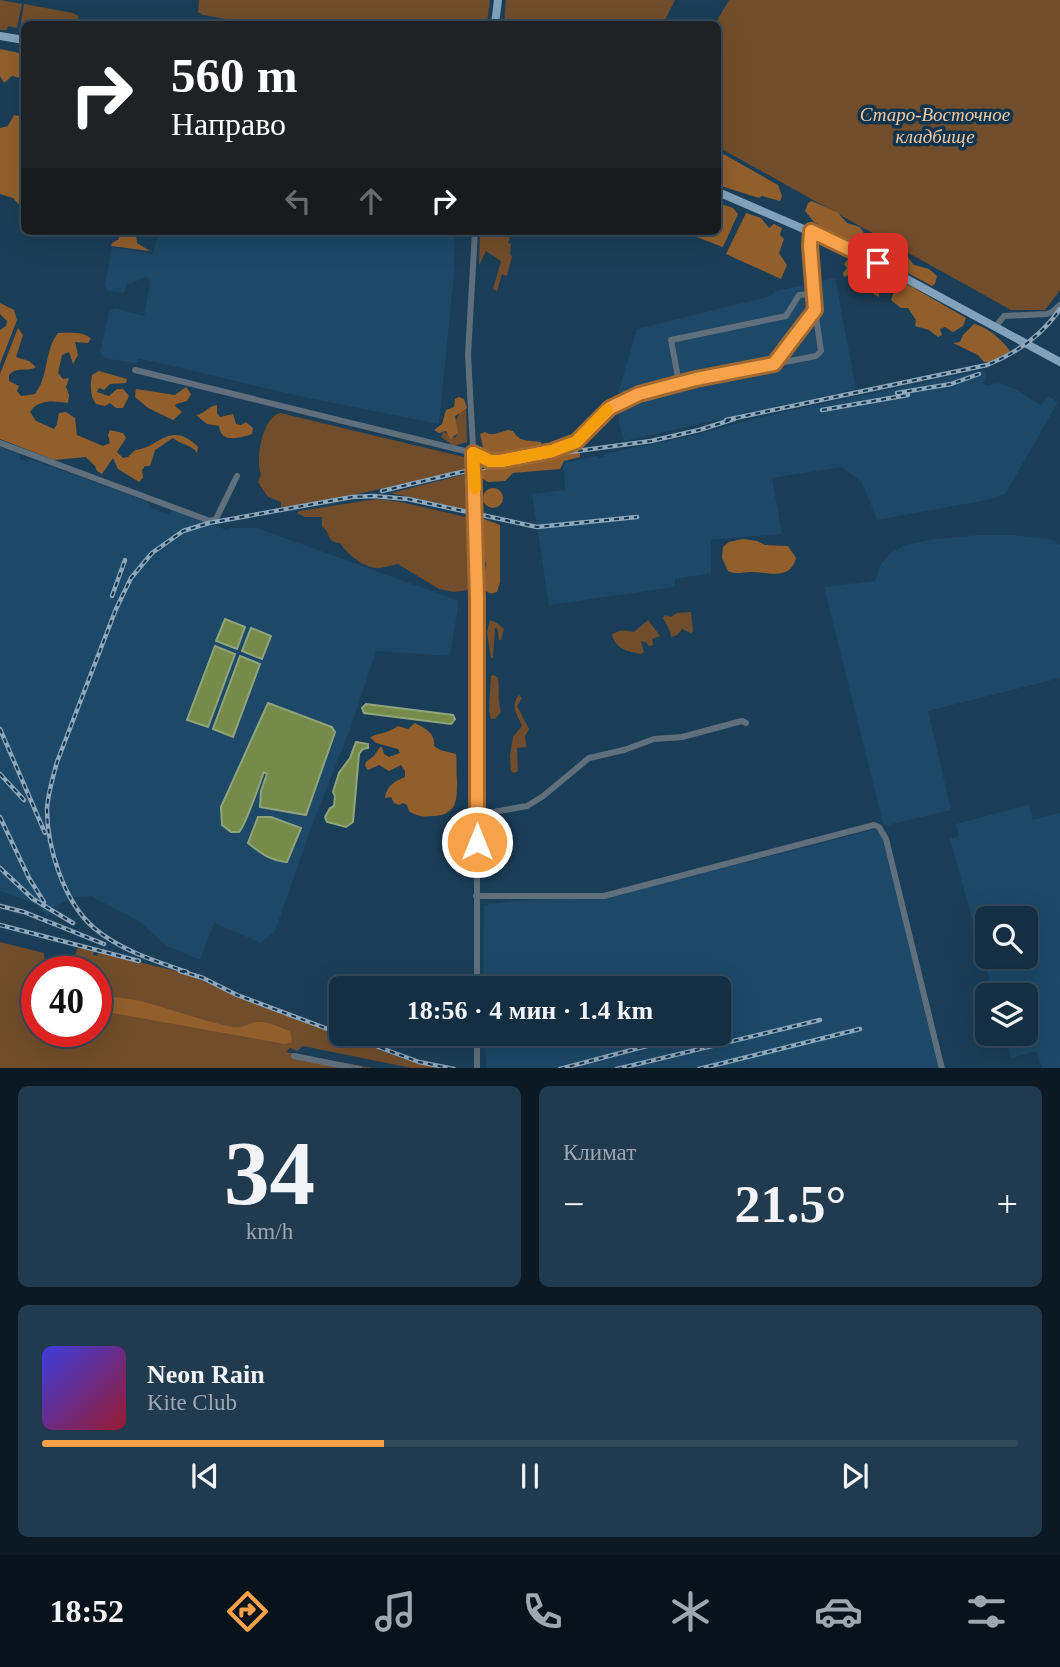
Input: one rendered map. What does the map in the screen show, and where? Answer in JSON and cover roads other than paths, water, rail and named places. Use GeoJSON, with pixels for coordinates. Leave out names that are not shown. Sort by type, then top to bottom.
{"type":"FeatureCollection","features":[{"type":"Feature","properties":{"kind":"main road"},"geometry":{"type":"LineString","coordinates":[[495,21],[498,0]]}},
{"type":"Feature","properties":{"kind":"main road"},"geometry":{"type":"LineString","coordinates":[[0,36],[21,40]]}},
{"type":"Feature","properties":{"kind":"main road"},"geometry":{"type":"LineString","coordinates":[[721,193],[811,231],[900,274],[1060,359]]}},
{"type":"Feature","properties":{"kind":"street"},"geometry":{"type":"LineString","coordinates":[[135,370],[473,453],[490,461],[552,451],[576,442],[600,415],[622,401],[679,383],[816,356],[821,351],[813,294],[811,231]]}},
{"type":"Feature","properties":{"kind":"street"},"geometry":{"type":"LineString","coordinates":[[475,235],[468,355],[477,599],[477,976]]}},
{"type":"Feature","properties":{"kind":"street"},"geometry":{"type":"LineString","coordinates":[[679,383],[671,340],[786,316],[799,295],[813,294]]}},
{"type":"Feature","properties":{"kind":"street"},"geometry":{"type":"LineString","coordinates":[[996,326],[1004,316],[1052,313],[1060,304]]}},
{"type":"Feature","properties":{"kind":"street"},"geometry":{"type":"LineString","coordinates":[[774,364],[815,310]]}},
{"type":"Feature","properties":{"kind":"street"},"geometry":{"type":"LineString","coordinates":[[0,443],[210,521],[216,519],[237,476]]}},
{"type":"Feature","properties":{"kind":"street"},"geometry":{"type":"LineString","coordinates":[[477,815],[527,806],[589,758],[624,750],[654,739],[682,737],[742,721],[747,723]]}},
{"type":"Feature","properties":{"kind":"street"},"geometry":{"type":"LineString","coordinates":[[476,896],[604,896],[874,825],[879,827],[886,839],[943,1068]]}},
{"type":"Feature","properties":{"kind":"street"},"geometry":{"type":"LineString","coordinates":[[477,1046],[477,1068]]}},
{"type":"Feature","properties":{"kind":"street"},"geometry":{"type":"LineString","coordinates":[[294,1056],[354,1068]]}},
{"type":"Feature","properties":{"kind":"railway"},"geometry":{"type":"LineString","coordinates":[[726,420],[987,365],[1028,342],[1060,309]]}},
{"type":"Feature","properties":{"kind":"railway"},"geometry":{"type":"LineString","coordinates":[[897,393],[951,384],[979,374]]}},
{"type":"Feature","properties":{"kind":"railway"},"geometry":{"type":"LineString","coordinates":[[822,410],[908,395]]}},
{"type":"Feature","properties":{"kind":"railway"},"geometry":{"type":"LineString","coordinates":[[382,491],[555,454],[651,441],[734,419]]}},
{"type":"Feature","properties":{"kind":"railway"},"geometry":{"type":"LineString","coordinates":[[187,972],[126,949],[104,936],[83,917],[59,873],[48,824],[48,797],[57,762],[116,609],[131,578],[152,553],[183,531],[209,523],[352,497],[408,499],[537,527],[637,517]]}},
{"type":"Feature","properties":{"kind":"railway"},"geometry":{"type":"LineString","coordinates":[[112,596],[125,560]]}},
{"type":"Feature","properties":{"kind":"railway"},"geometry":{"type":"LineString","coordinates":[[0,729],[45,833]]}},
{"type":"Feature","properties":{"kind":"railway"},"geometry":{"type":"LineString","coordinates":[[0,774],[24,800]]}},
{"type":"Feature","properties":{"kind":"railway"},"geometry":{"type":"LineString","coordinates":[[0,817],[29,878],[44,902]]}},
{"type":"Feature","properties":{"kind":"railway"},"geometry":{"type":"LineString","coordinates":[[0,868],[33,899],[73,923]]}},
{"type":"Feature","properties":{"kind":"railway"},"geometry":{"type":"LineString","coordinates":[[0,906],[24,912],[104,944]]}},
{"type":"Feature","properties":{"kind":"railway"},"geometry":{"type":"LineString","coordinates":[[0,925],[139,961]]}},
{"type":"Feature","properties":{"kind":"railway"},"geometry":{"type":"LineString","coordinates":[[180,971],[329,1030]]}},
{"type":"Feature","properties":{"kind":"railway"},"geometry":{"type":"LineString","coordinates":[[621,1068],[820,1020]]}},
{"type":"Feature","properties":{"kind":"railway"},"geometry":{"type":"LineString","coordinates":[[703,1068],[860,1029]]}},
{"type":"Feature","properties":{"kind":"railway"},"geometry":{"type":"LineString","coordinates":[[376,1046],[419,1062],[449,1068]]}},
{"type":"Feature","properties":{"kind":"railway"},"geometry":{"type":"LineString","coordinates":[[564,1068],[647,1046]]}},
{"type":"Feature","properties":{"kind":"park label","name":"Старо-Восточное кладбище"},"geometry":{"type":"Point","coordinates":[935,125]}}]}
